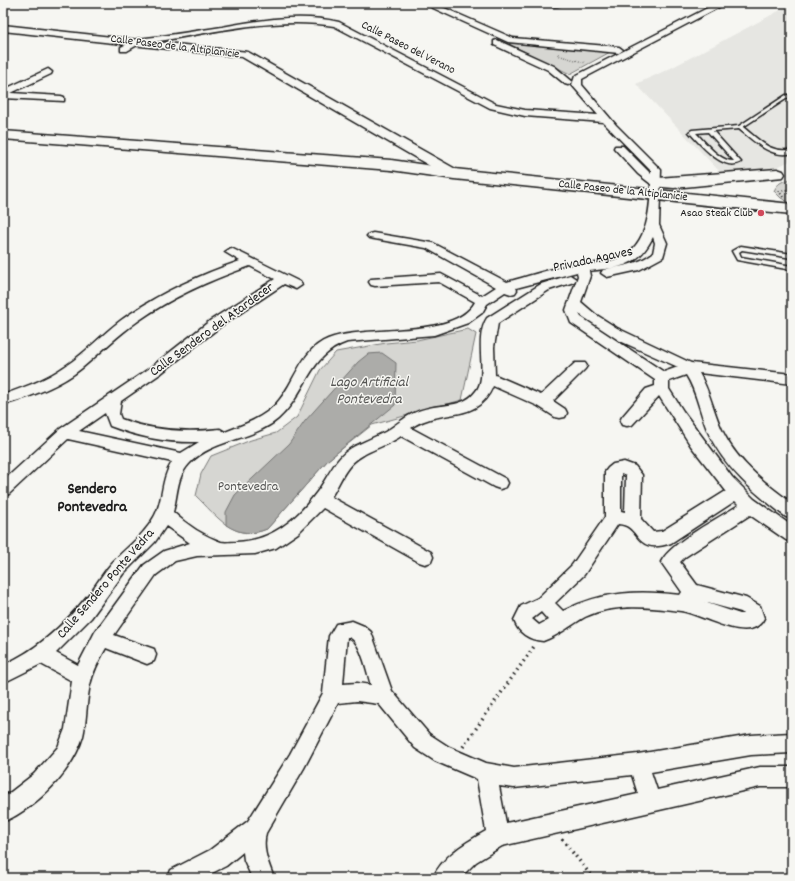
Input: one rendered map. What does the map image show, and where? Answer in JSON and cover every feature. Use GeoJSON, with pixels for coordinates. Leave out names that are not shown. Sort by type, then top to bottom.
{"type":"FeatureCollection","features":[{"type":"Feature","properties":{"kind":"main road"},"geometry":{"type":"LineString","coordinates":[[3,135],[417,167]]}},
{"type":"Feature","properties":{"kind":"main road","name":"Calle Paseo de la Altiplanicie"},"geometry":{"type":"LineString","coordinates":[[417,167],[439,164],[656,188],[790,205]]}},
{"type":"Feature","properties":{"kind":"main road","name":"Calle Paseo de la Altiplanicie"},"geometry":{"type":"LineString","coordinates":[[417,167],[454,174],[656,188],[674,183],[784,172]]}},
{"type":"Feature","properties":{"kind":"main road"},"geometry":{"type":"LineString","coordinates":[[784,172],[766,178],[762,183],[762,189],[767,196],[790,205]]}},
{"type":"Feature","properties":{"kind":"street"},"geometry":{"type":"LineString","coordinates":[[415,3],[464,24],[511,40],[623,50]]}},
{"type":"Feature","properties":{"kind":"street"},"geometry":{"type":"LineString","coordinates":[[426,3],[551,68],[568,82],[600,128]]}},
{"type":"Feature","properties":{"kind":"street"},"geometry":{"type":"LineString","coordinates":[[550,3],[560,3]]}},
{"type":"Feature","properties":{"kind":"street"},"geometry":{"type":"LineString","coordinates":[[656,188],[656,170],[613,127],[578,85],[578,78],[623,50],[710,3]]}},
{"type":"Feature","properties":{"kind":"street"},"geometry":{"type":"LineString","coordinates":[[568,82],[571,76],[723,3]]}},
{"type":"Feature","properties":{"kind":"street","name":"Calle Paseo del Verano"},"geometry":{"type":"LineString","coordinates":[[150,44],[274,24],[311,20],[336,24],[493,106],[508,110],[594,120],[607,119]]}},
{"type":"Feature","properties":{"kind":"street","name":"Calle Paseo del Verano"},"geometry":{"type":"LineString","coordinates":[[138,46],[274,24],[304,25],[332,29],[496,115],[600,128],[613,127]]}},
{"type":"Feature","properties":{"kind":"street","name":"Calle Paseo de la Altiplanicie"},"geometry":{"type":"LineString","coordinates":[[7,33],[138,46],[224,60],[233,62],[247,69]]}},
{"type":"Feature","properties":{"kind":"street","name":"Calle Paseo de la Altiplanicie"},"geometry":{"type":"LineString","coordinates":[[7,33],[124,49],[150,44],[244,54],[328,103],[439,164],[454,174]]}},
{"type":"Feature","properties":{"kind":"street"},"geometry":{"type":"LineString","coordinates":[[391,61],[400,57]]}},
{"type":"Feature","properties":{"kind":"street"},"geometry":{"type":"LineString","coordinates":[[3,94],[48,72]]}},
{"type":"Feature","properties":{"kind":"street"},"geometry":{"type":"LineString","coordinates":[[442,88],[452,84]]}},
{"type":"Feature","properties":{"kind":"street"},"geometry":{"type":"LineString","coordinates":[[3,94],[61,99]]}},
{"type":"Feature","properties":{"kind":"street"},"geometry":{"type":"LineString","coordinates":[[314,108],[328,103]]}},
{"type":"Feature","properties":{"kind":"street"},"geometry":{"type":"LineString","coordinates":[[611,139],[656,188]]}},
{"type":"Feature","properties":{"kind":"street","name":"Calle Paseo de la Altiplanicie"},"geometry":{"type":"LineString","coordinates":[[380,145],[417,167]]}},
{"type":"Feature","properties":{"kind":"street","name":"Privada Agaves"},"geometry":{"type":"LineString","coordinates":[[526,298],[554,283],[583,272],[616,264],[632,258],[640,250],[653,225],[656,188]]}},
{"type":"Feature","properties":{"kind":"street","name":"Privada Agaves"},"geometry":{"type":"LineString","coordinates":[[505,287],[538,276],[630,270],[653,259],[659,254],[661,243],[653,225]]}},
{"type":"Feature","properties":{"kind":"street"},"geometry":{"type":"LineString","coordinates":[[373,236],[429,244],[526,298],[492,321],[479,315],[479,305],[441,278],[375,282]]}},
{"type":"Feature","properties":{"kind":"street","name":"Calle Sendero del Atardecer"},"geometry":{"type":"LineString","coordinates":[[3,490],[65,433],[114,401],[216,323],[283,279],[231,252]]}},
{"type":"Feature","properties":{"kind":"street"},"geometry":{"type":"LineString","coordinates":[[3,400],[39,387],[75,366],[98,348],[118,327],[152,306],[189,286],[250,262]]}},
{"type":"Feature","properties":{"kind":"street"},"geometry":{"type":"LineString","coordinates":[[583,272],[574,302],[572,315],[576,320],[662,384],[680,418],[736,492],[751,506],[792,534]]}},
{"type":"Feature","properties":{"kind":"street"},"geometry":{"type":"LineString","coordinates":[[283,279],[296,285]]}},
{"type":"Feature","properties":{"kind":"street","name":"Calle Sendero Ponte Vedra"},"geometry":{"type":"LineString","coordinates":[[6,669],[40,654],[54,645],[76,624],[117,569],[152,533],[164,514],[170,480],[184,459],[194,452],[233,433],[256,427],[271,418],[282,407],[313,356],[336,340],[370,335],[429,332],[463,320],[479,305],[505,287]]}},
{"type":"Feature","properties":{"kind":"street"},"geometry":{"type":"LineString","coordinates":[[574,302],[581,311],[604,326],[687,367],[790,379],[792,392]]}},
{"type":"Feature","properties":{"kind":"street","name":"Calle Sendero Ponte Vedra"},"geometry":{"type":"LineString","coordinates":[[3,811],[52,772],[70,744],[83,677],[101,638],[153,566],[168,556],[192,548],[233,550],[248,549],[270,543],[287,534],[320,499],[340,466],[349,456],[388,438],[399,428],[422,415],[465,408],[474,403],[482,394],[489,378],[487,350],[492,321]]}},
{"type":"Feature","properties":{"kind":"street"},"geometry":{"type":"LineString","coordinates":[[543,402],[580,366]]}},
{"type":"Feature","properties":{"kind":"street"},"geometry":{"type":"LineString","coordinates":[[627,421],[651,393],[687,367]]}},
{"type":"Feature","properties":{"kind":"street"},"geometry":{"type":"LineString","coordinates":[[687,367],[698,385],[719,439],[739,465],[768,495],[792,512]]}},
{"type":"Feature","properties":{"kind":"street"},"geometry":{"type":"LineString","coordinates":[[489,378],[543,402],[560,413]]}},
{"type":"Feature","properties":{"kind":"street"},"geometry":{"type":"LineString","coordinates":[[114,401],[112,414],[115,422],[123,425],[173,436],[202,437],[233,433]]}},
{"type":"Feature","properties":{"kind":"street"},"geometry":{"type":"LineString","coordinates":[[399,428],[500,483]]}},
{"type":"Feature","properties":{"kind":"street"},"geometry":{"type":"LineString","coordinates":[[65,433],[184,459]]}},
{"type":"Feature","properties":{"kind":"street"},"geometry":{"type":"LineString","coordinates":[[633,520],[634,475],[630,470],[624,467],[618,468],[613,472],[613,518],[577,571],[544,603],[527,612],[524,616],[524,622],[528,628],[534,632],[543,633],[561,621],[585,609],[606,602],[633,599],[689,597],[670,562],[679,552],[751,506]]}},
{"type":"Feature","properties":{"kind":"street"},"geometry":{"type":"LineString","coordinates":[[613,518],[623,517],[633,520],[649,539],[665,538],[736,492]]}},
{"type":"Feature","properties":{"kind":"street"},"geometry":{"type":"LineString","coordinates":[[320,499],[425,557]]}},
{"type":"Feature","properties":{"kind":"street","name":"Calle Sendero Ponte Vedra"},"geometry":{"type":"LineString","coordinates":[[164,514],[176,526],[203,542],[233,550]]}},
{"type":"Feature","properties":{"kind":"street"},"geometry":{"type":"LineString","coordinates":[[544,603],[561,621]]}},
{"type":"Feature","properties":{"kind":"street"},"geometry":{"type":"LineString","coordinates":[[263,878],[255,860],[253,843],[256,829],[297,761],[332,694],[338,636],[342,630],[351,628],[360,632],[365,638],[384,696],[422,741],[455,759],[486,773],[514,778],[638,764],[751,745],[792,743]]}},
{"type":"Feature","properties":{"kind":"street"},"geometry":{"type":"LineString","coordinates":[[101,638],[147,655]]}},
{"type":"Feature","properties":{"kind":"street"},"geometry":{"type":"LineString","coordinates":[[40,654],[83,677]]}},
{"type":"Feature","properties":{"kind":"street"},"geometry":{"type":"LineString","coordinates":[[332,694],[357,692],[384,696]]}},
{"type":"Feature","properties":{"kind":"street"},"geometry":{"type":"LineString","coordinates":[[638,764],[651,801]]}},
{"type":"Feature","properties":{"kind":"street"},"geometry":{"type":"LineString","coordinates":[[486,773],[498,836]]}},
{"type":"Feature","properties":{"kind":"street"},"geometry":{"type":"LineString","coordinates":[[444,878],[468,854],[498,836],[760,777],[792,777]]}},
{"type":"Feature","properties":{"kind":"street"},"geometry":{"type":"LineString","coordinates":[[179,878],[218,858],[256,829]]}},
{"type":"Feature","properties":{"kind":"lane"},"geometry":{"type":"LineString","coordinates":[[709,130],[738,162],[734,164],[724,163],[692,132],[709,130],[740,127],[788,96],[792,96]]}},
{"type":"Feature","properties":{"kind":"lane"},"geometry":{"type":"LineString","coordinates":[[740,127],[776,154],[786,155],[792,152]]}},
{"type":"Feature","properties":{"kind":"lane"},"geometry":{"type":"LineString","coordinates":[[792,256],[741,248],[735,251],[739,260],[792,268]]}},
{"type":"Feature","properties":{"kind":"path"},"geometry":{"type":"LineString","coordinates":[[552,59],[562,51],[557,55],[589,64]]}},
{"type":"Feature","properties":{"kind":"path"},"geometry":{"type":"LineString","coordinates":[[790,205],[780,195],[779,191],[784,189],[792,189]]}},
{"type":"Feature","properties":{"kind":"path"},"geometry":{"type":"LineString","coordinates":[[455,759],[543,633]]}},
{"type":"Feature","properties":{"kind":"path"},"geometry":{"type":"LineString","coordinates":[[551,824],[593,878]]}},
{"type":"Feature","properties":{"kind":"shaded area"},"geometry":{"type":"Polygon","coordinates":[[[792,4],[792,160],[775,168],[722,174],[636,84],[671,68],[792,4]]]}},
{"type":"Feature","properties":{"kind":"green space"},"geometry":{"type":"Polygon","coordinates":[[[513,42],[612,51],[570,74],[509,44],[513,42]]]}},
{"type":"Feature","properties":{"kind":"green space"},"geometry":{"type":"Polygon","coordinates":[[[792,179],[792,204],[781,198],[774,191],[781,182],[792,179]]]}},
{"type":"Feature","properties":{"kind":"green space","name":"Pontevedra"},"geometry":{"type":"Polygon","coordinates":[[[468,329],[476,334],[462,400],[372,425],[328,460],[267,529],[245,533],[236,530],[219,519],[196,496],[201,474],[211,456],[251,440],[276,433],[297,417],[320,370],[336,352],[386,343],[417,340],[468,329]]]}},
{"type":"Feature","properties":{"kind":"water","name":"Lago Artificial Pontevedra"},"geometry":{"type":"Polygon","coordinates":[[[382,353],[396,363],[395,405],[328,460],[267,529],[246,533],[226,525],[226,512],[235,495],[289,444],[305,421],[358,362],[368,354],[382,353]]]}},
{"type":"Feature","properties":{"kind":"place","name":"Asao Steak Club"},"geometry":{"type":"Point","coordinates":[761,213]}},
{"type":"Feature","properties":{"kind":"district","name":"Sendero Pontevedra"},"geometry":{"type":"Point","coordinates":[92,498]}}]}
